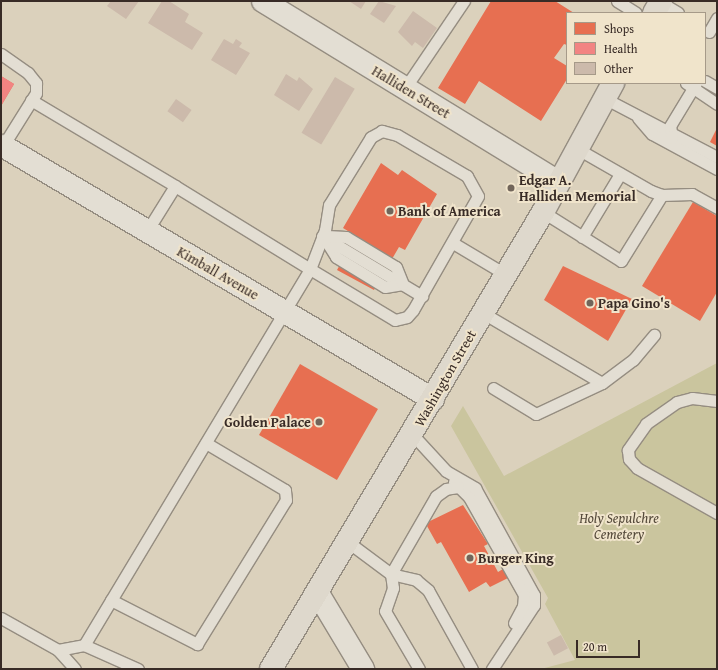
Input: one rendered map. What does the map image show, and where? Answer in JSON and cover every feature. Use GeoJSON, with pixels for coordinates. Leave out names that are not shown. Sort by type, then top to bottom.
{"type":"FeatureCollection","features":[{"type":"Feature","properties":{"kind":"main road","name":"Washington Street"},"geometry":{"type":"LineString","coordinates":[[271,669],[348,542],[543,212],[608,90]]}},
{"type":"Feature","properties":{"kind":"street","name":"Halliden Street"},"geometry":{"type":"LineString","coordinates":[[264,1],[558,182]]}},
{"type":"Feature","properties":{"kind":"street","name":"Kimball Avenue"},"geometry":{"type":"LineString","coordinates":[[2,148],[147,231],[433,399]]}},
{"type":"Feature","properties":{"kind":"street"},"geometry":{"type":"LineString","coordinates":[[317,592],[363,669]]}},
{"type":"Feature","properties":{"kind":"lane"},"geometry":{"type":"LineString","coordinates":[[405,88],[464,1]]}},
{"type":"Feature","properties":{"kind":"lane"},"geometry":{"type":"LineString","coordinates":[[618,1],[634,12]]}},
{"type":"Feature","properties":{"kind":"lane"},"geometry":{"type":"LineString","coordinates":[[710,32],[717,18]]}},
{"type":"Feature","properties":{"kind":"lane"},"geometry":{"type":"LineString","coordinates":[[1,54],[22,67],[36,83],[31,100],[2,148]]}},
{"type":"Feature","properties":{"kind":"lane"},"geometry":{"type":"LineString","coordinates":[[681,150],[670,132],[670,126],[691,84],[717,104]]}},
{"type":"Feature","properties":{"kind":"lane"},"geometry":{"type":"LineString","coordinates":[[608,90],[637,116],[652,134],[717,169]]}},
{"type":"Feature","properties":{"kind":"lane"},"geometry":{"type":"LineString","coordinates":[[31,100],[175,186],[310,269],[395,320],[402,320],[422,296],[478,196],[467,176],[397,135],[382,131],[371,137],[329,205],[322,236],[310,269],[84,645]]}},
{"type":"Feature","properties":{"kind":"lane"},"geometry":{"type":"LineString","coordinates":[[637,116],[717,157]]}},
{"type":"Feature","properties":{"kind":"lane"},"geometry":{"type":"LineString","coordinates":[[576,148],[620,174],[662,195],[692,194],[717,208]]}},
{"type":"Feature","properties":{"kind":"lane"},"geometry":{"type":"LineString","coordinates":[[582,237],[620,174]]}},
{"type":"Feature","properties":{"kind":"lane"},"geometry":{"type":"LineString","coordinates":[[147,231],[175,186]]}},
{"type":"Feature","properties":{"kind":"lane"},"geometry":{"type":"LineString","coordinates":[[543,212],[621,261],[662,195]]}},
{"type":"Feature","properties":{"kind":"lane"},"geometry":{"type":"LineString","coordinates":[[322,236],[422,296]]}},
{"type":"Feature","properties":{"kind":"lane"},"geometry":{"type":"LineString","coordinates":[[453,243],[505,274]]}},
{"type":"Feature","properties":{"kind":"lane"},"geometry":{"type":"LineString","coordinates":[[483,313],[602,383]]}},
{"type":"Feature","properties":{"kind":"lane"},"geometry":{"type":"LineString","coordinates":[[493,388],[536,414],[602,383],[632,360],[654,335]]}},
{"type":"Feature","properties":{"kind":"lane"},"geometry":{"type":"LineString","coordinates":[[717,401],[692,398],[677,402],[646,424],[628,450],[629,459],[637,468],[717,513]]}},
{"type":"Feature","properties":{"kind":"lane"},"geometry":{"type":"LineString","coordinates":[[412,434],[458,487],[469,497],[524,595],[521,612],[484,669]]}},
{"type":"Feature","properties":{"kind":"lane"},"geometry":{"type":"LineString","coordinates":[[111,600],[197,644],[286,500],[285,490],[206,443]]}},
{"type":"Feature","properties":{"kind":"lane"},"geometry":{"type":"LineString","coordinates":[[442,467],[475,488],[534,595],[534,606],[492,669]]}},
{"type":"Feature","properties":{"kind":"lane"},"geometry":{"type":"LineString","coordinates":[[419,669],[385,611],[393,588],[391,574],[436,496],[446,489],[458,487]]}},
{"type":"Feature","properties":{"kind":"lane"},"geometry":{"type":"LineString","coordinates":[[348,542],[391,574],[416,580],[428,590],[472,669]]}},
{"type":"Feature","properties":{"kind":"lane"},"geometry":{"type":"LineString","coordinates":[[1,618],[58,650],[75,669]]}},
{"type":"Feature","properties":{"kind":"lane"},"geometry":{"type":"LineString","coordinates":[[58,650],[84,645],[138,669]]}},
{"type":"Feature","properties":{"kind":"green space","name":"Holy Sepulchre Cemetery"},"geometry":{"type":"Polygon","coordinates":[[[717,363],[717,669],[541,669],[575,660],[545,604],[548,598],[451,426],[463,406],[504,476],[717,363]]]}},
{"type":"Feature","properties":{"kind":"building: Shops"},"geometry":{"type":"Polygon","coordinates":[[[491,1],[555,1],[572,12],[566,12],[566,45],[564,44],[554,58],[566,65],[566,81],[541,121],[479,81],[465,104],[438,88],[491,1]]]}},
{"type":"Feature","properties":{"kind":"building: Shops"},"geometry":{"type":"Polygon","coordinates":[[[1,76],[14,84],[1,106],[1,76]]]}},
{"type":"Feature","properties":{"kind":"building: Shops"},"geometry":{"type":"Polygon","coordinates":[[[717,128],[717,146],[710,142],[717,128]]]}},
{"type":"Feature","properties":{"kind":"building: Shops","name":"Bank of America"},"geometry":{"type":"Polygon","coordinates":[[[381,163],[398,175],[402,170],[437,194],[405,250],[399,247],[374,290],[337,270],[356,236],[343,228],[381,163]]]}},
{"type":"Feature","properties":{"kind":"building: Shops"},"geometry":{"type":"Polygon","coordinates":[[[693,202],[717,216],[717,292],[700,321],[642,286],[693,202]]]}},
{"type":"Feature","properties":{"kind":"building: Shops","name":"Papa Gino's"},"geometry":{"type":"Polygon","coordinates":[[[563,266],[632,299],[608,341],[544,300],[563,266]]]}},
{"type":"Feature","properties":{"kind":"building: Shops","name":"Golden Palace"},"geometry":{"type":"Polygon","coordinates":[[[300,364],[378,409],[337,480],[259,435],[300,364]]]}},
{"type":"Feature","properties":{"kind":"building: Shops","name":"Burger King"},"geometry":{"type":"Polygon","coordinates":[[[463,505],[488,544],[484,546],[498,572],[503,569],[508,578],[490,587],[486,582],[469,592],[441,542],[437,544],[427,526],[430,521],[463,505]]]}},
{"type":"Feature","properties":{"kind":"building: Health"},"geometry":{"type":"Polygon","coordinates":[[[1,76],[14,84],[1,106],[1,76]]]}},
{"type":"Feature","properties":{"kind":"building: Other"},"geometry":{"type":"Polygon","coordinates":[[[111,1],[139,1],[126,19],[107,6],[111,1]]]}},
{"type":"Feature","properties":{"kind":"building: Other"},"geometry":{"type":"Polygon","coordinates":[[[162,1],[169,1],[189,14],[185,22],[203,33],[192,50],[148,23],[162,1]]]}},
{"type":"Feature","properties":{"kind":"building: Other"},"geometry":{"type":"Polygon","coordinates":[[[349,1],[366,1],[361,9],[349,1]]]}},
{"type":"Feature","properties":{"kind":"building: Other"},"geometry":{"type":"Polygon","coordinates":[[[379,1],[396,6],[384,23],[370,14],[379,1]]]}},
{"type":"Feature","properties":{"kind":"building: Other"},"geometry":{"type":"Polygon","coordinates":[[[413,11],[437,28],[423,48],[415,42],[412,46],[398,32],[413,11]]]}},
{"type":"Feature","properties":{"kind":"building: Other"},"geometry":{"type":"Polygon","coordinates":[[[224,39],[233,44],[236,39],[242,43],[239,47],[250,53],[236,75],[211,60],[224,39]]]}},
{"type":"Feature","properties":{"kind":"building: Other"},"geometry":{"type":"Polygon","coordinates":[[[286,74],[297,81],[299,77],[313,89],[299,111],[274,95],[286,74]]]}},
{"type":"Feature","properties":{"kind":"building: Other"},"geometry":{"type":"Polygon","coordinates":[[[335,77],[355,89],[321,145],[302,133],[335,77]]]}},
{"type":"Feature","properties":{"kind":"building: Other"},"geometry":{"type":"Polygon","coordinates":[[[176,99],[192,110],[183,122],[167,111],[176,99]]]}},
{"type":"Feature","properties":{"kind":"building: Other"},"geometry":{"type":"Polygon","coordinates":[[[561,635],[568,648],[554,656],[547,643],[561,635]]]}},
{"type":"Feature","properties":{"kind":"place","name":"Edgar A. Halliden Memorial"},"geometry":{"type":"Point","coordinates":[511,188]}},
{"type":"Feature","properties":{"kind":"place","name":"Bank of America"},"geometry":{"type":"Point","coordinates":[390,211]}},
{"type":"Feature","properties":{"kind":"place","name":"Papa Gino's"},"geometry":{"type":"Point","coordinates":[590,303]}},
{"type":"Feature","properties":{"kind":"place","name":"Golden Palace"},"geometry":{"type":"Point","coordinates":[319,422]}},
{"type":"Feature","properties":{"kind":"place","name":"Burger King"},"geometry":{"type":"Point","coordinates":[470,558]}}]}
